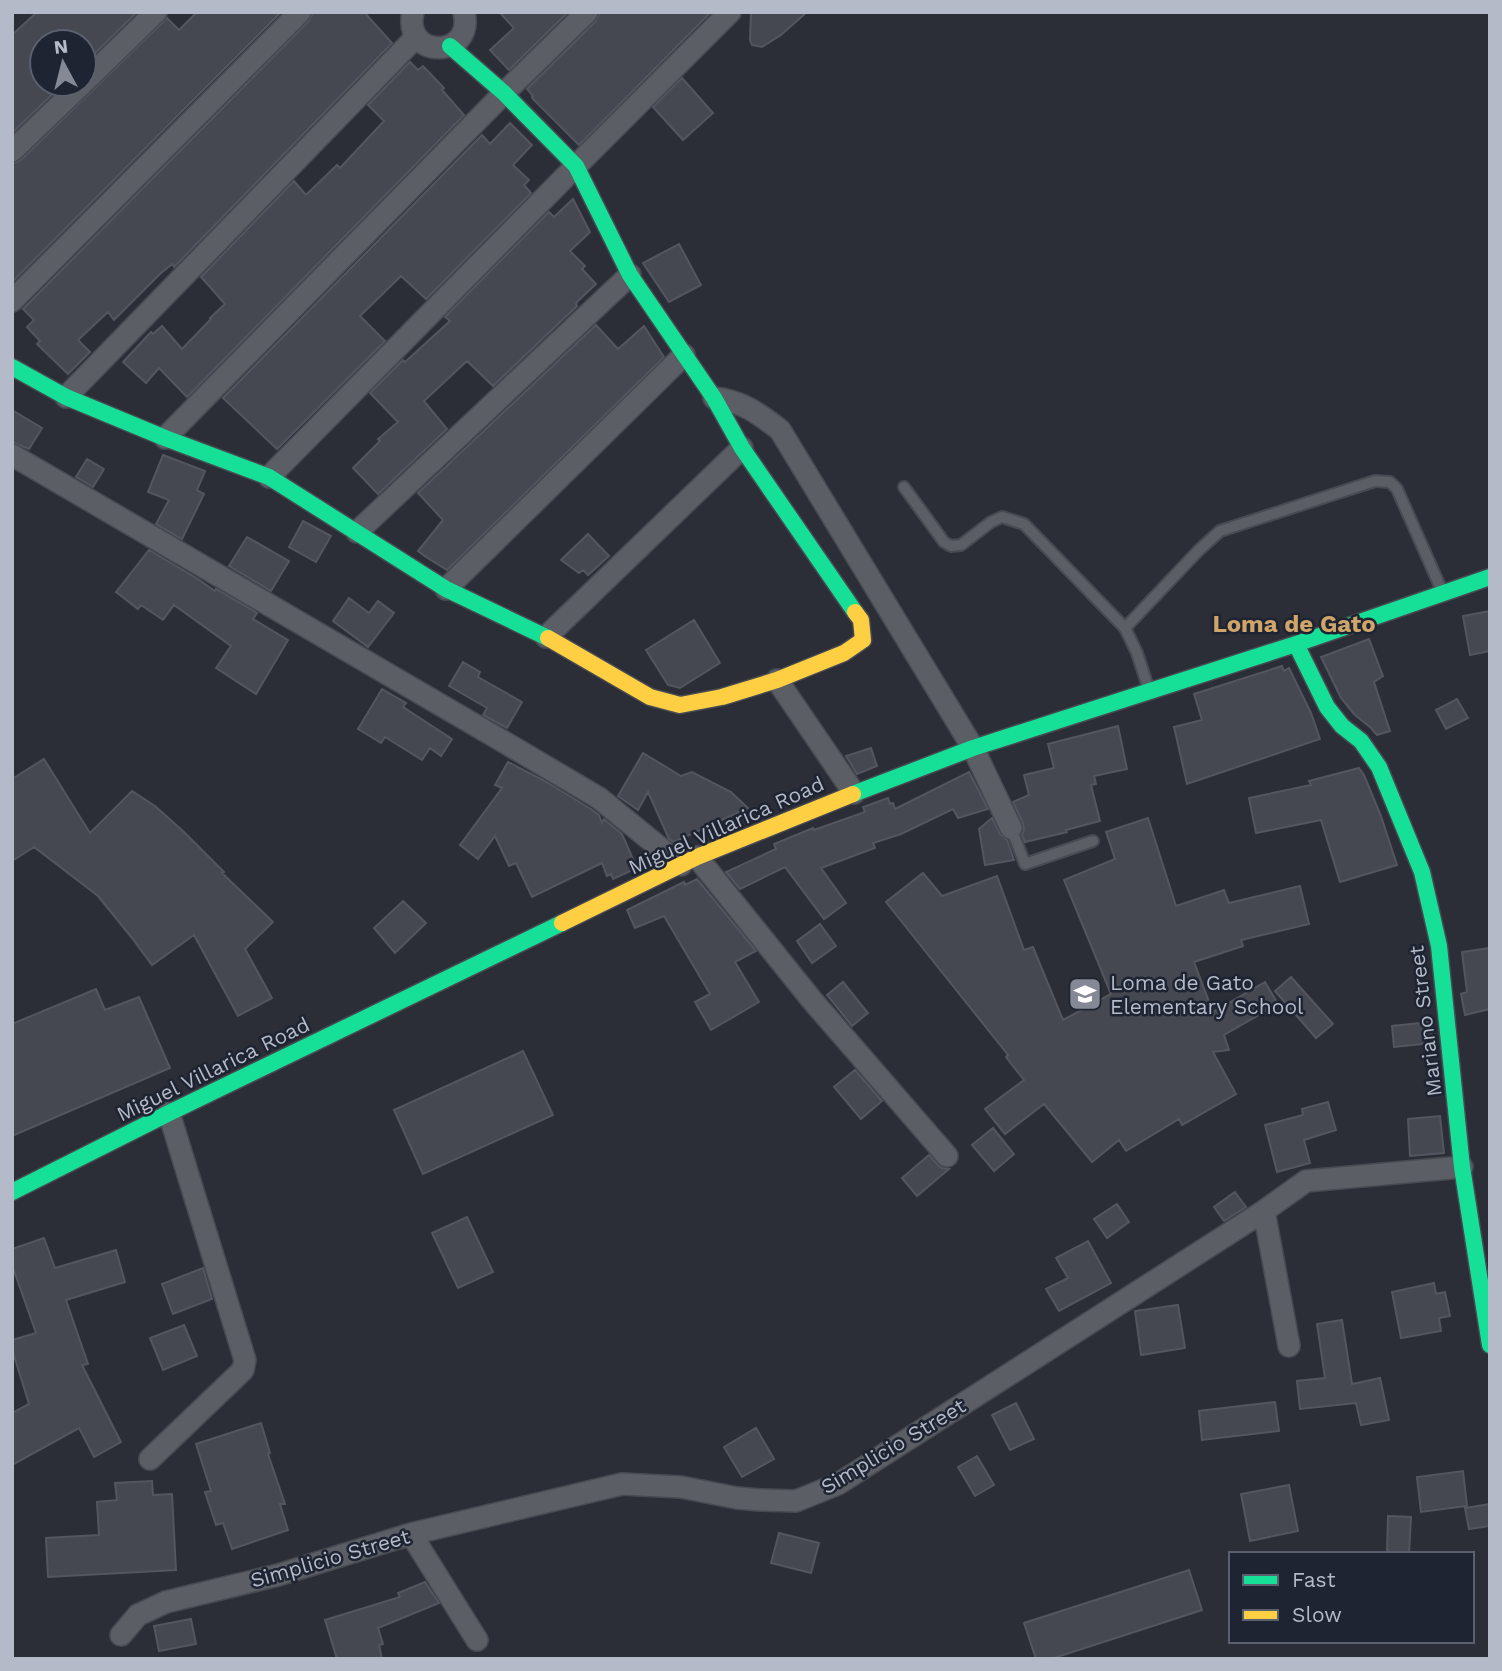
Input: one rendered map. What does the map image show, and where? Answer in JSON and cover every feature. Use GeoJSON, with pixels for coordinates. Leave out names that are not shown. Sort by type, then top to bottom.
{"type":"FeatureCollection","features":[{"type":"Feature","properties":{"kind":"main road"},"geometry":{"type":"LineString","coordinates":[[12,367],[66,397],[269,477],[446,589],[546,637],[650,696],[680,705],[722,697],[777,680],[844,653],[863,640],[861,620],[742,448],[714,398],[630,275],[576,166],[504,93],[450,46]]}},
{"type":"Feature","properties":{"kind":"main road","name":"Miguel Villarica Road"},"geometry":{"type":"LineString","coordinates":[[12,1192],[689,861],[854,793],[973,748],[1296,644],[1490,577]]}},
{"type":"Feature","properties":{"kind":"main road","name":"Mariano Street"},"geometry":{"type":"LineString","coordinates":[[1296,644],[1327,707],[1342,726],[1361,741],[1379,767],[1422,872],[1439,946],[1462,1167],[1490,1345]]}},
{"type":"Feature","properties":{"kind":"street"},"geometry":{"type":"LineString","coordinates":[[98,68],[156,12]]}},
{"type":"Feature","properties":{"kind":"street"},"geometry":{"type":"LineString","coordinates":[[12,301],[300,12]]}},
{"type":"Feature","properties":{"kind":"street"},"geometry":{"type":"LineString","coordinates":[[413,12],[412,29],[416,37],[432,47],[441,48],[450,46],[463,33],[466,24],[464,12]]}},
{"type":"Feature","properties":{"kind":"street"},"geometry":{"type":"LineString","coordinates":[[165,438],[587,12]]}},
{"type":"Feature","properties":{"kind":"street"},"geometry":{"type":"LineString","coordinates":[[269,477],[730,12]]}},
{"type":"Feature","properties":{"kind":"street"},"geometry":{"type":"LineString","coordinates":[[66,397],[416,37]]}},
{"type":"Feature","properties":{"kind":"street"},"geometry":{"type":"LineString","coordinates":[[12,151],[67,98]]}},
{"type":"Feature","properties":{"kind":"street"},"geometry":{"type":"LineString","coordinates":[[356,532],[630,275]]}},
{"type":"Feature","properties":{"kind":"street"},"geometry":{"type":"LineString","coordinates":[[446,589],[684,355]]}},
{"type":"Feature","properties":{"kind":"street"},"geometry":{"type":"LineString","coordinates":[[714,398],[730,400],[756,411],[780,430],[973,748],[1011,828]]}},
{"type":"Feature","properties":{"kind":"street"},"geometry":{"type":"LineString","coordinates":[[546,637],[742,448]]}},
{"type":"Feature","properties":{"kind":"street"},"geometry":{"type":"LineString","coordinates":[[12,455],[499,738],[598,798],[689,861],[947,1156]]}},
{"type":"Feature","properties":{"kind":"street"},"geometry":{"type":"LineString","coordinates":[[777,680],[854,793]]}},
{"type":"Feature","properties":{"kind":"street"},"geometry":{"type":"LineString","coordinates":[[150,1460],[243,1370],[245,1360],[169,1113]]}},
{"type":"Feature","properties":{"kind":"street","name":"Simplicio Street"},"geometry":{"type":"LineString","coordinates":[[121,1635],[138,1615],[166,1602],[278,1575],[411,1534],[622,1484],[681,1487],[737,1498],[796,1501],[838,1484],[1307,1181],[1462,1167]]}},
{"type":"Feature","properties":{"kind":"street"},"geometry":{"type":"LineString","coordinates":[[1264,1211],[1289,1346]]}},
{"type":"Feature","properties":{"kind":"street"},"geometry":{"type":"LineString","coordinates":[[411,1534],[477,1640]]}},
{"type":"Feature","properties":{"kind":"lane"},"geometry":{"type":"LineString","coordinates":[[1125,628],[1220,531],[1375,481],[1390,482],[1397,489],[1443,593]]}},
{"type":"Feature","properties":{"kind":"lane"},"geometry":{"type":"LineString","coordinates":[[904,488],[944,542],[951,546],[961,545],[1002,517],[1024,524],[1125,628],[1150,692]]}},
{"type":"Feature","properties":{"kind":"lane"},"geometry":{"type":"LineString","coordinates":[[1011,828],[1026,864],[1093,841]]}},
{"type":"Feature","properties":{"kind":"building"},"geometry":{"type":"Polygon","coordinates":[[[37,12],[137,12],[98,50],[98,28],[28,28],[28,98],[48,98],[12,133],[12,35],[37,12]]]}},
{"type":"Feature","properties":{"kind":"building"},"geometry":{"type":"Polygon","coordinates":[[[197,12],[281,12],[12,282],[12,164],[21,160],[85,98],[98,98],[98,85],[167,18],[179,30],[197,12]]]}},
{"type":"Feature","properties":{"kind":"building"},"geometry":{"type":"Polygon","coordinates":[[[313,12],[364,12],[392,43],[174,267],[172,264],[160,274],[114,320],[108,312],[78,340],[90,352],[68,374],[37,344],[40,341],[27,327],[34,320],[23,309],[309,21],[313,12]]]}},
{"type":"Feature","properties":{"kind":"building"},"geometry":{"type":"Polygon","coordinates":[[[499,12],[568,12],[509,70],[490,50],[514,28],[499,12]]]}},
{"type":"Feature","properties":{"kind":"building"},"geometry":{"type":"Polygon","coordinates":[[[600,12],[711,12],[579,145],[533,99],[527,89],[596,21],[600,12]]]}},
{"type":"Feature","properties":{"kind":"building"},"geometry":{"type":"Polygon","coordinates":[[[751,12],[807,12],[781,35],[762,47],[752,45],[750,40],[751,12]]]}},
{"type":"Feature","properties":{"kind":"building"},"geometry":{"type":"Polygon","coordinates":[[[410,62],[418,70],[423,66],[464,115],[187,397],[159,368],[146,383],[123,362],[151,332],[153,334],[162,326],[182,349],[211,319],[225,304],[201,277],[294,181],[306,195],[337,165],[340,168],[384,121],[368,105],[410,62]]]}},
{"type":"Feature","properties":{"kind":"building"},"geometry":{"type":"Polygon","coordinates":[[[682,78],[713,113],[683,140],[653,107],[682,78]]]}},
{"type":"Feature","properties":{"kind":"building"},"geometry":{"type":"Polygon","coordinates":[[[510,123],[532,145],[513,165],[529,180],[524,185],[531,193],[426,299],[401,276],[360,316],[385,341],[277,449],[223,398],[482,135],[490,144],[510,123]]]}},
{"type":"Feature","properties":{"kind":"building"},"geometry":{"type":"Polygon","coordinates":[[[573,199],[590,232],[570,251],[585,266],[582,269],[596,284],[578,301],[577,306],[493,386],[467,361],[424,401],[447,429],[378,494],[353,468],[380,441],[378,439],[398,422],[370,393],[403,360],[405,362],[450,321],[445,317],[549,212],[554,217],[573,199]]]}},
{"type":"Feature","properties":{"kind":"building"},"geometry":{"type":"Polygon","coordinates":[[[679,244],[701,285],[669,302],[643,263],[679,244]]]}},
{"type":"Feature","properties":{"kind":"building"},"geometry":{"type":"Polygon","coordinates":[[[596,325],[618,349],[644,326],[664,357],[447,570],[418,551],[443,520],[418,493],[596,325]]]}},
{"type":"Feature","properties":{"kind":"building"},"geometry":{"type":"Polygon","coordinates":[[[12,410],[42,428],[29,449],[12,442],[12,410]]]}},
{"type":"Feature","properties":{"kind":"building"},"geometry":{"type":"Polygon","coordinates":[[[163,455],[205,471],[197,490],[204,494],[182,539],[156,524],[169,500],[148,492],[163,455]]]}},
{"type":"Feature","properties":{"kind":"building"},"geometry":{"type":"Polygon","coordinates":[[[87,459],[104,469],[93,487],[76,477],[87,459]]]}},
{"type":"Feature","properties":{"kind":"building"},"geometry":{"type":"Polygon","coordinates":[[[303,521],[331,536],[316,562],[289,547],[303,521]]]}},
{"type":"Feature","properties":{"kind":"building"},"geometry":{"type":"Polygon","coordinates":[[[588,534],[609,556],[588,575],[583,570],[579,573],[561,560],[588,534]]]}},
{"type":"Feature","properties":{"kind":"building"},"geometry":{"type":"Polygon","coordinates":[[[247,537],[289,561],[271,591],[229,566],[247,537]]]}},
{"type":"Feature","properties":{"kind":"building"},"geometry":{"type":"Polygon","coordinates":[[[149,550],[215,591],[216,589],[257,613],[253,619],[288,640],[256,694],[216,668],[231,646],[174,605],[163,620],[141,605],[138,609],[116,592],[149,550]]]}},
{"type":"Feature","properties":{"kind":"building"},"geometry":{"type":"Polygon","coordinates":[[[349,598],[369,613],[378,601],[394,613],[368,647],[333,621],[349,598]]]}},
{"type":"Feature","properties":{"kind":"building"},"geometry":{"type":"Polygon","coordinates":[[[1490,611],[1490,651],[1470,655],[1463,616],[1490,611]]]}},
{"type":"Feature","properties":{"kind":"building"},"geometry":{"type":"Polygon","coordinates":[[[694,620],[720,663],[680,688],[668,685],[646,650],[694,620]]]}},
{"type":"Feature","properties":{"kind":"building"},"geometry":{"type":"Polygon","coordinates":[[[1369,639],[1383,676],[1374,682],[1390,731],[1377,735],[1341,698],[1321,657],[1369,639]]]}},
{"type":"Feature","properties":{"kind":"building"},"geometry":{"type":"Polygon","coordinates":[[[463,662],[480,672],[478,677],[522,702],[507,728],[483,715],[487,708],[449,686],[463,662]]]}},
{"type":"Feature","properties":{"kind":"building"},"geometry":{"type":"Polygon","coordinates":[[[1282,666],[1284,671],[1289,668],[1311,713],[1320,739],[1187,784],[1174,727],[1202,720],[1194,694],[1282,666]]]}},
{"type":"Feature","properties":{"kind":"building"},"geometry":{"type":"Polygon","coordinates":[[[382,689],[406,703],[403,707],[452,739],[441,756],[430,748],[422,760],[385,737],[381,743],[358,729],[382,689]]]}},
{"type":"Feature","properties":{"kind":"building"},"geometry":{"type":"Polygon","coordinates":[[[1457,699],[1468,718],[1446,729],[1436,710],[1457,699]]]}},
{"type":"Feature","properties":{"kind":"building"},"geometry":{"type":"Polygon","coordinates":[[[1118,726],[1127,769],[1094,776],[1096,784],[1091,785],[1100,821],[1025,842],[1022,835],[1023,823],[1013,802],[1029,795],[1024,775],[1054,768],[1048,744],[1118,726]]]}},
{"type":"Feature","properties":{"kind":"building"},"geometry":{"type":"Polygon","coordinates":[[[871,748],[877,766],[857,774],[846,756],[871,748]]]}},
{"type":"Feature","properties":{"kind":"building"},"geometry":{"type":"Polygon","coordinates":[[[643,753],[681,776],[692,772],[731,792],[748,808],[674,842],[669,839],[648,792],[638,810],[618,796],[643,753]]]}},
{"type":"Feature","properties":{"kind":"building"},"geometry":{"type":"Polygon","coordinates":[[[44,759],[90,833],[132,791],[155,806],[184,832],[273,922],[245,949],[272,998],[238,1016],[194,935],[152,965],[98,896],[34,847],[12,861],[12,779],[44,759]]]}},
{"type":"Feature","properties":{"kind":"building"},"geometry":{"type":"Polygon","coordinates":[[[508,762],[591,809],[599,815],[602,823],[604,819],[622,834],[637,868],[613,879],[611,874],[607,876],[602,863],[532,897],[516,863],[509,866],[495,836],[478,859],[460,845],[502,788],[495,785],[508,762]]]}},
{"type":"Feature","properties":{"kind":"building"},"geometry":{"type":"Polygon","coordinates":[[[1359,768],[1381,816],[1397,865],[1340,882],[1321,820],[1256,833],[1249,798],[1311,785],[1309,781],[1359,768]]]}},
{"type":"Feature","properties":{"kind":"building"},"geometry":{"type":"Polygon","coordinates":[[[969,772],[988,809],[958,818],[953,809],[901,834],[873,843],[875,848],[821,868],[846,903],[824,919],[785,867],[740,889],[726,872],[776,849],[774,844],[813,828],[814,830],[865,812],[863,807],[888,798],[895,809],[969,772]]]}},
{"type":"Feature","properties":{"kind":"building"},"geometry":{"type":"Polygon","coordinates":[[[992,818],[1000,834],[1007,840],[1014,860],[985,865],[979,829],[992,818]]]}},
{"type":"Feature","properties":{"kind":"building","name":"Loma de Gato Elementary School"},"geometry":{"type":"Polygon","coordinates":[[[1148,818],[1176,906],[1224,890],[1229,903],[1300,886],[1309,924],[1241,940],[1243,946],[1194,962],[1213,1012],[1265,982],[1278,1004],[1224,1035],[1229,1050],[1213,1052],[1236,1094],[1182,1125],[1179,1119],[1126,1151],[1119,1140],[1092,1162],[1044,1104],[1005,1134],[985,1109],[1024,1080],[1006,1057],[1008,1055],[886,902],[923,873],[942,896],[997,876],[1024,950],[1033,947],[1063,1020],[1111,994],[1064,880],[1115,859],[1106,832],[1148,818]]]}},
{"type":"Feature","properties":{"kind":"building"},"geometry":{"type":"Polygon","coordinates":[[[697,879],[756,951],[735,962],[759,1002],[711,1030],[695,1002],[710,994],[664,916],[635,928],[627,910],[684,882],[685,885],[697,879]]]}},
{"type":"Feature","properties":{"kind":"building"},"geometry":{"type":"Polygon","coordinates":[[[403,901],[426,923],[395,953],[374,928],[403,901]]]}},
{"type":"Feature","properties":{"kind":"building"},"geometry":{"type":"Polygon","coordinates":[[[820,924],[836,946],[812,963],[797,941],[820,924]]]}},
{"type":"Feature","properties":{"kind":"building"},"geometry":{"type":"Polygon","coordinates":[[[1490,948],[1490,1009],[1465,1015],[1461,994],[1467,992],[1462,952],[1490,948]]]}},
{"type":"Feature","properties":{"kind":"building"},"geometry":{"type":"Polygon","coordinates":[[[1291,977],[1333,1024],[1316,1038],[1275,991],[1291,977]]]}},
{"type":"Feature","properties":{"kind":"building"},"geometry":{"type":"Polygon","coordinates":[[[843,982],[868,1013],[852,1026],[827,995],[843,982]]]}},
{"type":"Feature","properties":{"kind":"building"},"geometry":{"type":"Polygon","coordinates":[[[96,989],[105,1010],[139,997],[170,1068],[12,1136],[12,1024],[96,989]]]}},
{"type":"Feature","properties":{"kind":"building"},"geometry":{"type":"Polygon","coordinates":[[[1430,1022],[1432,1043],[1394,1047],[1392,1026],[1430,1022]]]}},
{"type":"Feature","properties":{"kind":"building"},"geometry":{"type":"Polygon","coordinates":[[[523,1051],[553,1115],[423,1174],[394,1110],[523,1051]]]}},
{"type":"Feature","properties":{"kind":"building"},"geometry":{"type":"Polygon","coordinates":[[[855,1070],[882,1101],[861,1119],[834,1087],[855,1070]]]}},
{"type":"Feature","properties":{"kind":"building"},"geometry":{"type":"Polygon","coordinates":[[[1328,1102],[1336,1130],[1304,1140],[1310,1163],[1277,1172],[1265,1125],[1303,1115],[1302,1109],[1328,1102]]]}},
{"type":"Feature","properties":{"kind":"building"},"geometry":{"type":"Polygon","coordinates":[[[1440,1116],[1444,1153],[1410,1156],[1408,1119],[1440,1116]]]}},
{"type":"Feature","properties":{"kind":"building"},"geometry":{"type":"Polygon","coordinates":[[[993,1128],[1014,1154],[994,1171],[972,1145],[993,1128]]]}},
{"type":"Feature","properties":{"kind":"building"},"geometry":{"type":"Polygon","coordinates":[[[929,1155],[942,1168],[949,1169],[917,1196],[902,1178],[929,1155]]]}},
{"type":"Feature","properties":{"kind":"building"},"geometry":{"type":"Polygon","coordinates":[[[1235,1192],[1246,1207],[1224,1221],[1214,1207],[1235,1192]]]}},
{"type":"Feature","properties":{"kind":"building"},"geometry":{"type":"Polygon","coordinates":[[[1117,1204],[1129,1222],[1107,1238],[1094,1219],[1117,1204]]]}},
{"type":"Feature","properties":{"kind":"building"},"geometry":{"type":"Polygon","coordinates":[[[467,1217],[493,1272],[458,1288],[432,1233],[467,1217]]]}},
{"type":"Feature","properties":{"kind":"building"},"geometry":{"type":"Polygon","coordinates":[[[44,1238],[55,1268],[116,1250],[125,1282],[66,1300],[88,1364],[82,1365],[121,1442],[94,1457],[79,1428],[12,1465],[12,1413],[29,1404],[12,1349],[12,1340],[36,1333],[12,1265],[12,1249],[44,1238]]]}},
{"type":"Feature","properties":{"kind":"building"},"geometry":{"type":"Polygon","coordinates":[[[1088,1241],[1111,1283],[1059,1311],[1046,1289],[1068,1278],[1056,1258],[1088,1241]]]}},
{"type":"Feature","properties":{"kind":"building"},"geometry":{"type":"Polygon","coordinates":[[[203,1268],[212,1299],[173,1314],[162,1284],[203,1268]]]}},
{"type":"Feature","properties":{"kind":"building"},"geometry":{"type":"Polygon","coordinates":[[[1434,1283],[1436,1294],[1445,1292],[1450,1316],[1439,1318],[1441,1331],[1401,1338],[1392,1292],[1434,1283]]]}},
{"type":"Feature","properties":{"kind":"building"},"geometry":{"type":"Polygon","coordinates":[[[1178,1305],[1185,1348],[1141,1355],[1135,1311],[1178,1305]]]}},
{"type":"Feature","properties":{"kind":"building"},"geometry":{"type":"Polygon","coordinates":[[[1342,1320],[1352,1384],[1380,1378],[1389,1420],[1361,1425],[1356,1403],[1300,1409],[1297,1381],[1325,1378],[1317,1324],[1342,1320]]]}},
{"type":"Feature","properties":{"kind":"building"},"geometry":{"type":"Polygon","coordinates":[[[184,1325],[197,1356],[163,1370],[150,1338],[184,1325]]]}},
{"type":"Feature","properties":{"kind":"building"},"geometry":{"type":"Polygon","coordinates":[[[1275,1402],[1279,1431],[1202,1440],[1199,1411],[1275,1402]]]}},
{"type":"Feature","properties":{"kind":"building"},"geometry":{"type":"Polygon","coordinates":[[[1016,1403],[1034,1439],[1010,1450],[992,1415],[1016,1403]]]}},
{"type":"Feature","properties":{"kind":"building"},"geometry":{"type":"Polygon","coordinates":[[[261,1423],[285,1504],[280,1504],[288,1530],[232,1549],[223,1523],[216,1525],[205,1492],[211,1491],[196,1444],[261,1423]]]}},
{"type":"Feature","properties":{"kind":"building"},"geometry":{"type":"Polygon","coordinates":[[[756,1428],[774,1459],[742,1477],[724,1447],[756,1428]]]}},
{"type":"Feature","properties":{"kind":"building"},"geometry":{"type":"Polygon","coordinates":[[[977,1456],[994,1485],[975,1496],[958,1467],[977,1456]]]}},
{"type":"Feature","properties":{"kind":"building"},"geometry":{"type":"Polygon","coordinates":[[[1463,1471],[1467,1506],[1421,1512],[1417,1477],[1463,1471]]]}},
{"type":"Feature","properties":{"kind":"building"},"geometry":{"type":"Polygon","coordinates":[[[152,1481],[153,1495],[172,1494],[176,1570],[48,1577],[46,1538],[99,1535],[97,1502],[117,1500],[115,1483],[152,1481]]]}},
{"type":"Feature","properties":{"kind":"building"},"geometry":{"type":"Polygon","coordinates":[[[1289,1485],[1298,1531],[1250,1541],[1241,1494],[1289,1485]]]}},
{"type":"Feature","properties":{"kind":"building"},"geometry":{"type":"Polygon","coordinates":[[[1490,1504],[1490,1526],[1469,1529],[1465,1508],[1490,1504]]]}},
{"type":"Feature","properties":{"kind":"building"},"geometry":{"type":"Polygon","coordinates":[[[1388,1516],[1411,1517],[1409,1552],[1387,1552],[1388,1516]]]}},
{"type":"Feature","properties":{"kind":"building"},"geometry":{"type":"Polygon","coordinates":[[[779,1533],[819,1543],[811,1573],[771,1563],[779,1533]]]}},
{"type":"Feature","properties":{"kind":"building"},"geometry":{"type":"Polygon","coordinates":[[[1189,1570],[1202,1610],[1051,1659],[1036,1659],[1024,1623],[1189,1570]]]}},
{"type":"Feature","properties":{"kind":"building"},"geometry":{"type":"Polygon","coordinates":[[[425,1582],[439,1603],[378,1628],[383,1644],[379,1645],[382,1659],[337,1659],[325,1620],[400,1597],[398,1593],[425,1582]]]}},
{"type":"Feature","properties":{"kind":"building"},"geometry":{"type":"Polygon","coordinates":[[[191,1619],[196,1644],[159,1651],[154,1626],[191,1619]]]}},
{"type":"Feature","properties":{"kind":"traffic: fast"},"geometry":{"type":"LineString","coordinates":[[450,46],[504,93],[576,166],[630,275],[714,398],[742,448],[855,612]]}},
{"type":"Feature","properties":{"kind":"traffic: fast"},"geometry":{"type":"LineString","coordinates":[[12,367],[66,397],[269,477],[446,589],[548,638]]}},
{"type":"Feature","properties":{"kind":"traffic: fast"},"geometry":{"type":"LineString","coordinates":[[853,794],[973,748],[1296,644],[1490,577]]}},
{"type":"Feature","properties":{"kind":"traffic: fast"},"geometry":{"type":"LineString","coordinates":[[1296,644],[1327,707],[1342,726],[1361,741],[1379,767],[1422,872],[1439,946],[1462,1167],[1490,1345]]}},
{"type":"Feature","properties":{"kind":"traffic: fast"},"geometry":{"type":"LineString","coordinates":[[12,1192],[562,923]]}},
{"type":"Feature","properties":{"kind":"traffic: slow"},"geometry":{"type":"LineString","coordinates":[[548,638],[650,697],[680,705],[722,697],[777,680],[844,653],[863,640],[861,620],[855,612]]}},
{"type":"Feature","properties":{"kind":"traffic: slow"},"geometry":{"type":"LineString","coordinates":[[562,923],[697,857],[853,794]]}},
{"type":"Feature","properties":{"kind":"place","name":"Loma de Gato Elementary School"},"geometry":{"type":"Point","coordinates":[1085,994]}},
{"type":"Feature","properties":{"kind":"district","name":"Loma de Gato"},"geometry":{"type":"Point","coordinates":[1294,624]}}]}
